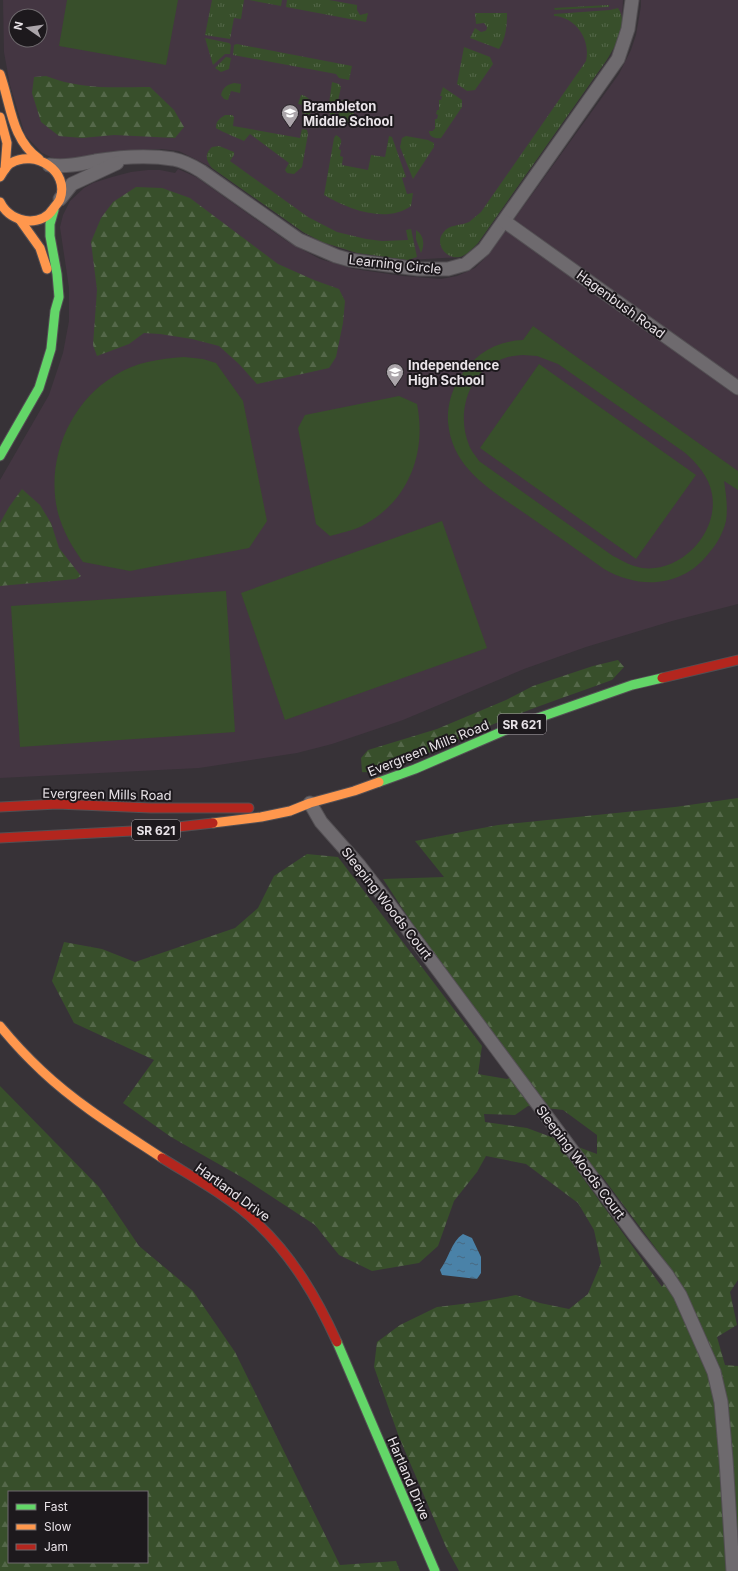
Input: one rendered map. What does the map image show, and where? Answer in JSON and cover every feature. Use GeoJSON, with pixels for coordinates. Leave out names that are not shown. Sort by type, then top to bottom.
{"type":"FeatureCollection","features":[{"type":"Feature","properties":{"kind":"main road"},"geometry":{"type":"LineString","coordinates":[[0,74],[5,85],[14,123],[20,138],[28,150],[56,172],[60,180],[61,189],[50,224],[50,236],[57,274],[59,297],[55,311],[51,349],[39,388],[0,456]]}},
{"type":"Feature","properties":{"kind":"main road"},"geometry":{"type":"LineString","coordinates":[[0,117],[7,143],[2,173]]}},
{"type":"Feature","properties":{"kind":"main road"},"geometry":{"type":"LineString","coordinates":[[2,173],[12,163],[20,159],[29,157],[44,162]]}},
{"type":"Feature","properties":{"kind":"main road"},"geometry":{"type":"LineString","coordinates":[[0,202],[9,215],[37,240],[45,258],[50,297],[55,311]]}},
{"type":"Feature","properties":{"kind":"main road"},"geometry":{"type":"LineString","coordinates":[[9,215],[29,221],[38,220],[47,216],[57,204]]}},
{"type":"Feature","properties":{"kind":"main road","name":"Evergreen Mills Road"},"geometry":{"type":"LineString","coordinates":[[0,838],[151,830],[261,817],[290,811],[310,803],[354,791],[415,769],[515,726],[632,685],[738,660]]}},
{"type":"Feature","properties":{"kind":"main road","name":"Evergreen Mills Road"},"geometry":{"type":"LineString","coordinates":[[0,807],[56,804],[151,808],[204,808],[310,803]]}},
{"type":"Feature","properties":{"kind":"main road"},"geometry":{"type":"LineString","coordinates":[[174,817],[204,808]]}},
{"type":"Feature","properties":{"kind":"main road"},"geometry":{"type":"LineString","coordinates":[[47,826],[139,822]]}},
{"type":"Feature","properties":{"kind":"main road","name":"Hartland Drive"},"geometry":{"type":"LineString","coordinates":[[0,1026],[38,1069],[78,1102],[230,1202],[257,1223],[277,1243],[300,1272],[315,1297],[330,1328],[435,1571]]}},
{"type":"Feature","properties":{"kind":"street","name":"Learning Circle"},"geometry":{"type":"LineString","coordinates":[[44,162],[58,166],[75,166],[96,161],[130,158],[174,159],[192,166],[299,240],[336,256],[350,260],[418,268],[448,269],[466,264],[484,249],[618,59],[628,30],[632,0]]}},
{"type":"Feature","properties":{"kind":"street","name":"Learning Circle"},"geometry":{"type":"LineString","coordinates":[[57,204],[72,184],[100,170],[130,158]]}},
{"type":"Feature","properties":{"kind":"street","name":"Hagenbush Road"},"geometry":{"type":"LineString","coordinates":[[504,221],[738,388]]}},
{"type":"Feature","properties":{"kind":"street","name":"Sleeping Woods Court"},"geometry":{"type":"LineString","coordinates":[[310,803],[321,822],[359,865],[392,908],[631,1229],[667,1275],[680,1295],[714,1372],[721,1402],[733,1571]]}},
{"type":"Feature","properties":{"kind":"shaded area","name":"Brambleton Middle School"},"geometry":{"type":"Polygon","coordinates":[[[3,0],[623,0],[622,20],[618,38],[606,61],[478,243],[461,257],[408,260],[357,253],[323,243],[303,232],[209,166],[179,151],[161,149],[131,150],[107,152],[72,160],[55,159],[42,153],[25,135],[10,85],[4,52],[3,0]]]}},
{"type":"Feature","properties":{"kind":"shaded area","name":"Independence High School"},"geometry":{"type":"Polygon","coordinates":[[[641,0],[738,0],[738,604],[672,621],[586,647],[524,669],[403,720],[332,744],[297,753],[199,768],[0,778],[0,480],[49,395],[63,353],[69,321],[69,288],[60,227],[63,215],[70,201],[84,188],[93,183],[112,177],[131,172],[148,170],[160,170],[175,173],[178,169],[196,177],[288,242],[320,259],[354,269],[403,276],[441,279],[457,276],[475,268],[489,254],[619,74],[631,50],[636,35],[641,0]]]}},
{"type":"Feature","properties":{"kind":"green space"},"geometry":{"type":"Polygon","coordinates":[[[67,0],[178,0],[166,65],[59,46],[67,0]]]}},
{"type":"Feature","properties":{"kind":"green space"},"geometry":{"type":"Polygon","coordinates":[[[212,0],[244,0],[241,19],[234,18],[230,39],[205,35],[212,0]]]}},
{"type":"Feature","properties":{"kind":"green space"},"geometry":{"type":"Polygon","coordinates":[[[249,0],[282,0],[281,6],[249,0]]]}},
{"type":"Feature","properties":{"kind":"green space"},"geometry":{"type":"Polygon","coordinates":[[[287,0],[329,0],[357,5],[357,10],[360,15],[368,13],[366,22],[286,7],[287,0]]]}},
{"type":"Feature","properties":{"kind":"green space"},"geometry":{"type":"Polygon","coordinates":[[[609,5],[609,7],[555,10],[554,8],[609,5]]]}},
{"type":"Feature","properties":{"kind":"green space"},"geometry":{"type":"Polygon","coordinates":[[[618,8],[622,21],[620,35],[606,61],[478,243],[463,256],[455,257],[447,254],[443,250],[440,242],[445,230],[469,222],[481,212],[586,61],[586,45],[580,31],[569,20],[554,16],[554,14],[610,10],[618,8]]]}},
{"type":"Feature","properties":{"kind":"green space"},"geometry":{"type":"Polygon","coordinates":[[[475,13],[507,13],[506,32],[499,49],[470,38],[475,28],[481,32],[486,31],[487,28],[484,23],[476,24],[475,13]]]}},
{"type":"Feature","properties":{"kind":"green space"},"geometry":{"type":"Polygon","coordinates":[[[205,38],[229,43],[231,45],[230,54],[225,54],[213,65],[205,38]]]}},
{"type":"Feature","properties":{"kind":"green space"},"geometry":{"type":"Polygon","coordinates":[[[237,44],[352,66],[349,80],[339,78],[336,74],[233,55],[234,45],[237,44]]]}},
{"type":"Feature","properties":{"kind":"green space"},"geometry":{"type":"Polygon","coordinates":[[[464,47],[490,57],[493,64],[475,90],[467,91],[457,84],[464,47]]]}},
{"type":"Feature","properties":{"kind":"green space"},"geometry":{"type":"Polygon","coordinates":[[[226,57],[231,58],[229,69],[221,72],[215,68],[226,57]]]}},
{"type":"Feature","properties":{"kind":"green space"},"geometry":{"type":"Polygon","coordinates":[[[46,76],[72,84],[85,86],[150,87],[174,110],[184,127],[175,138],[114,135],[82,138],[59,136],[41,122],[32,93],[34,77],[46,76]]]}},
{"type":"Feature","properties":{"kind":"green space"},"geometry":{"type":"Polygon","coordinates":[[[332,82],[339,84],[341,87],[333,119],[328,111],[332,82]]]}},
{"type":"Feature","properties":{"kind":"green space"},"geometry":{"type":"Polygon","coordinates":[[[234,83],[241,84],[240,93],[231,91],[228,100],[224,99],[221,95],[224,88],[234,83]]]}},
{"type":"Feature","properties":{"kind":"green space"},"geometry":{"type":"Polygon","coordinates":[[[443,87],[462,100],[462,107],[441,138],[437,138],[431,136],[429,131],[433,131],[435,129],[435,119],[437,119],[438,115],[436,114],[437,110],[439,110],[439,100],[441,100],[442,96],[440,96],[443,87]]]}},
{"type":"Feature","properties":{"kind":"green space"},"geometry":{"type":"Polygon","coordinates":[[[301,95],[308,98],[312,104],[313,110],[309,115],[302,113],[303,105],[298,104],[301,95]]]}},
{"type":"Feature","properties":{"kind":"green space"},"geometry":{"type":"Polygon","coordinates":[[[341,101],[356,102],[352,123],[339,121],[338,116],[341,101]]]}},
{"type":"Feature","properties":{"kind":"green space"},"geometry":{"type":"Polygon","coordinates":[[[225,115],[232,115],[234,117],[233,126],[300,138],[302,129],[307,130],[308,134],[302,167],[294,174],[287,173],[285,170],[289,163],[250,134],[244,141],[216,128],[218,120],[225,115]]]}},
{"type":"Feature","properties":{"kind":"green space"},"geometry":{"type":"Polygon","coordinates":[[[336,135],[341,140],[339,149],[341,150],[340,156],[343,157],[342,165],[368,170],[371,155],[385,157],[389,136],[392,137],[406,177],[402,178],[407,194],[413,193],[411,206],[390,214],[379,214],[355,209],[324,195],[334,138],[336,135]]]}},
{"type":"Feature","properties":{"kind":"green space"},"geometry":{"type":"Polygon","coordinates":[[[406,136],[428,140],[434,143],[434,147],[413,179],[400,147],[402,138],[406,136]]]}},
{"type":"Feature","properties":{"kind":"green space"},"geometry":{"type":"Polygon","coordinates":[[[219,146],[234,152],[234,155],[230,161],[308,217],[337,232],[382,241],[408,240],[406,230],[411,229],[417,257],[408,260],[357,253],[322,242],[303,232],[212,168],[208,163],[207,155],[212,147],[219,146]]]}},
{"type":"Feature","properties":{"kind":"green space"},"geometry":{"type":"Polygon","coordinates":[[[136,187],[162,188],[190,198],[278,264],[339,289],[345,301],[343,323],[336,357],[329,368],[257,384],[239,364],[219,346],[192,339],[144,333],[129,344],[97,356],[93,345],[97,290],[91,242],[101,218],[113,202],[136,187]]]}},
{"type":"Feature","properties":{"kind":"green space"},"geometry":{"type":"Polygon","coordinates":[[[416,230],[421,235],[423,240],[421,253],[416,239],[416,230]]]}},
{"type":"Feature","properties":{"kind":"green space"},"geometry":{"type":"Polygon","coordinates":[[[533,326],[738,471],[738,490],[724,481],[727,511],[726,521],[715,546],[687,573],[674,579],[660,582],[632,580],[618,576],[604,569],[490,489],[466,467],[451,439],[448,422],[449,405],[454,389],[465,370],[478,356],[494,346],[523,340],[533,326]],[[521,355],[508,357],[495,362],[484,370],[475,380],[465,405],[464,418],[465,432],[469,445],[479,461],[613,556],[627,563],[642,568],[656,568],[670,564],[683,557],[694,548],[710,523],[713,509],[712,494],[702,471],[684,452],[558,364],[537,356],[521,355]]]}},
{"type":"Feature","properties":{"kind":"green space"},"geometry":{"type":"Polygon","coordinates":[[[184,357],[203,359],[216,363],[243,401],[267,521],[249,548],[130,571],[83,562],[62,526],[55,494],[55,474],[58,454],[64,436],[73,418],[84,402],[98,388],[114,376],[139,364],[156,360],[184,357]]]}},
{"type":"Feature","properties":{"kind":"green space"},"geometry":{"type":"Polygon","coordinates":[[[539,364],[696,475],[636,559],[480,448],[539,364]]]}},
{"type":"Feature","properties":{"kind":"green space"},"geometry":{"type":"Polygon","coordinates":[[[399,396],[417,404],[419,441],[416,458],[410,475],[402,490],[391,504],[378,516],[358,528],[330,536],[316,524],[298,428],[305,415],[399,396]]]}},
{"type":"Feature","properties":{"kind":"green space"},"geometry":{"type":"Polygon","coordinates":[[[22,489],[40,505],[51,523],[59,548],[81,576],[76,579],[0,586],[0,523],[22,489]]]}},
{"type":"Feature","properties":{"kind":"green space"},"geometry":{"type":"Polygon","coordinates":[[[442,521],[487,648],[285,720],[241,593],[442,521]]]}},
{"type":"Feature","properties":{"kind":"green space"},"geometry":{"type":"Polygon","coordinates":[[[226,591],[235,732],[20,747],[11,606],[226,591]]]}},
{"type":"Feature","properties":{"kind":"green space"},"geometry":{"type":"Polygon","coordinates":[[[618,660],[624,667],[612,680],[507,719],[402,764],[373,772],[362,772],[361,758],[368,750],[437,729],[506,700],[533,686],[593,666],[618,660]]]}},
{"type":"Feature","properties":{"kind":"green space"},"geometry":{"type":"Polygon","coordinates":[[[738,798],[738,1280],[730,1292],[737,1325],[717,1337],[725,1365],[738,1366],[738,1571],[459,1571],[446,1547],[399,1437],[374,1367],[377,1342],[400,1325],[437,1307],[479,1302],[516,1295],[540,1303],[569,1309],[588,1294],[601,1263],[594,1230],[578,1203],[526,1164],[486,1156],[477,1172],[454,1201],[438,1246],[419,1263],[372,1271],[339,1255],[315,1225],[245,1179],[171,1137],[123,1103],[154,1060],[74,1023],[52,981],[64,942],[102,949],[135,962],[235,928],[258,908],[274,876],[307,854],[338,857],[482,1046],[478,1074],[507,1079],[520,1072],[427,946],[383,879],[444,877],[415,841],[498,825],[675,807],[738,798]],[[528,1106],[515,1115],[484,1114],[485,1122],[527,1128],[597,1154],[597,1135],[563,1110],[528,1106]],[[575,1167],[662,1287],[672,1270],[601,1175],[575,1167]]]}},
{"type":"Feature","properties":{"kind":"green space"},"geometry":{"type":"Polygon","coordinates":[[[0,1086],[99,1187],[139,1246],[193,1291],[235,1352],[340,1565],[396,1561],[400,1571],[0,1571],[0,1086]]]}},
{"type":"Feature","properties":{"kind":"water"},"geometry":{"type":"Polygon","coordinates":[[[463,1234],[472,1238],[481,1257],[481,1273],[477,1279],[442,1275],[440,1270],[456,1241],[463,1234]]]}},
{"type":"Feature","properties":{"kind":"traffic: fast"},"geometry":{"type":"LineString","coordinates":[[0,456],[39,388],[51,349],[55,311],[59,297],[57,274],[50,236],[50,224],[54,210]]}},
{"type":"Feature","properties":{"kind":"traffic: fast"},"geometry":{"type":"LineString","coordinates":[[379,782],[415,769],[515,726],[632,685],[662,678]]}},
{"type":"Feature","properties":{"kind":"traffic: fast"},"geometry":{"type":"LineString","coordinates":[[337,1342],[435,1571]]}},
{"type":"Feature","properties":{"kind":"traffic: slow"},"geometry":{"type":"LineString","coordinates":[[0,74],[17,131],[30,151],[39,159]]}},
{"type":"Feature","properties":{"kind":"traffic: slow"},"geometry":{"type":"LineString","coordinates":[[0,117],[7,143],[5,169]]}},
{"type":"Feature","properties":{"kind":"traffic: slow"},"geometry":{"type":"LineString","coordinates":[[0,177],[11,163],[20,159],[30,159],[40,161],[48,165],[60,180],[62,189],[59,200],[51,212],[43,218],[37,220],[30,221],[16,218],[8,213],[0,202]]}},
{"type":"Feature","properties":{"kind":"traffic: slow"},"geometry":{"type":"LineString","coordinates":[[20,220],[40,248],[47,269]]}},
{"type":"Feature","properties":{"kind":"traffic: slow"},"geometry":{"type":"LineString","coordinates":[[213,823],[261,817],[290,811],[310,803],[354,791],[379,782]]}},
{"type":"Feature","properties":{"kind":"traffic: slow"},"geometry":{"type":"LineString","coordinates":[[0,1026],[15,1044],[42,1071],[70,1095],[100,1117],[162,1158]]}},
{"type":"Feature","properties":{"kind":"traffic: jam"},"geometry":{"type":"LineString","coordinates":[[662,678],[738,660]]}},
{"type":"Feature","properties":{"kind":"traffic: jam"},"geometry":{"type":"LineString","coordinates":[[0,807],[57,804],[151,808],[249,808]]}},
{"type":"Feature","properties":{"kind":"traffic: jam"},"geometry":{"type":"LineString","coordinates":[[0,838],[151,830],[213,823]]}},
{"type":"Feature","properties":{"kind":"traffic: jam"},"geometry":{"type":"LineString","coordinates":[[162,1158],[211,1188],[235,1205],[270,1236],[303,1279],[337,1342]]}},
{"type":"Feature","properties":{"kind":"place","name":"Brambleton Middle School"},"geometry":{"type":"Point","coordinates":[290,128]}},
{"type":"Feature","properties":{"kind":"place","name":"Independence High School"},"geometry":{"type":"Point","coordinates":[395,387]}}]}
